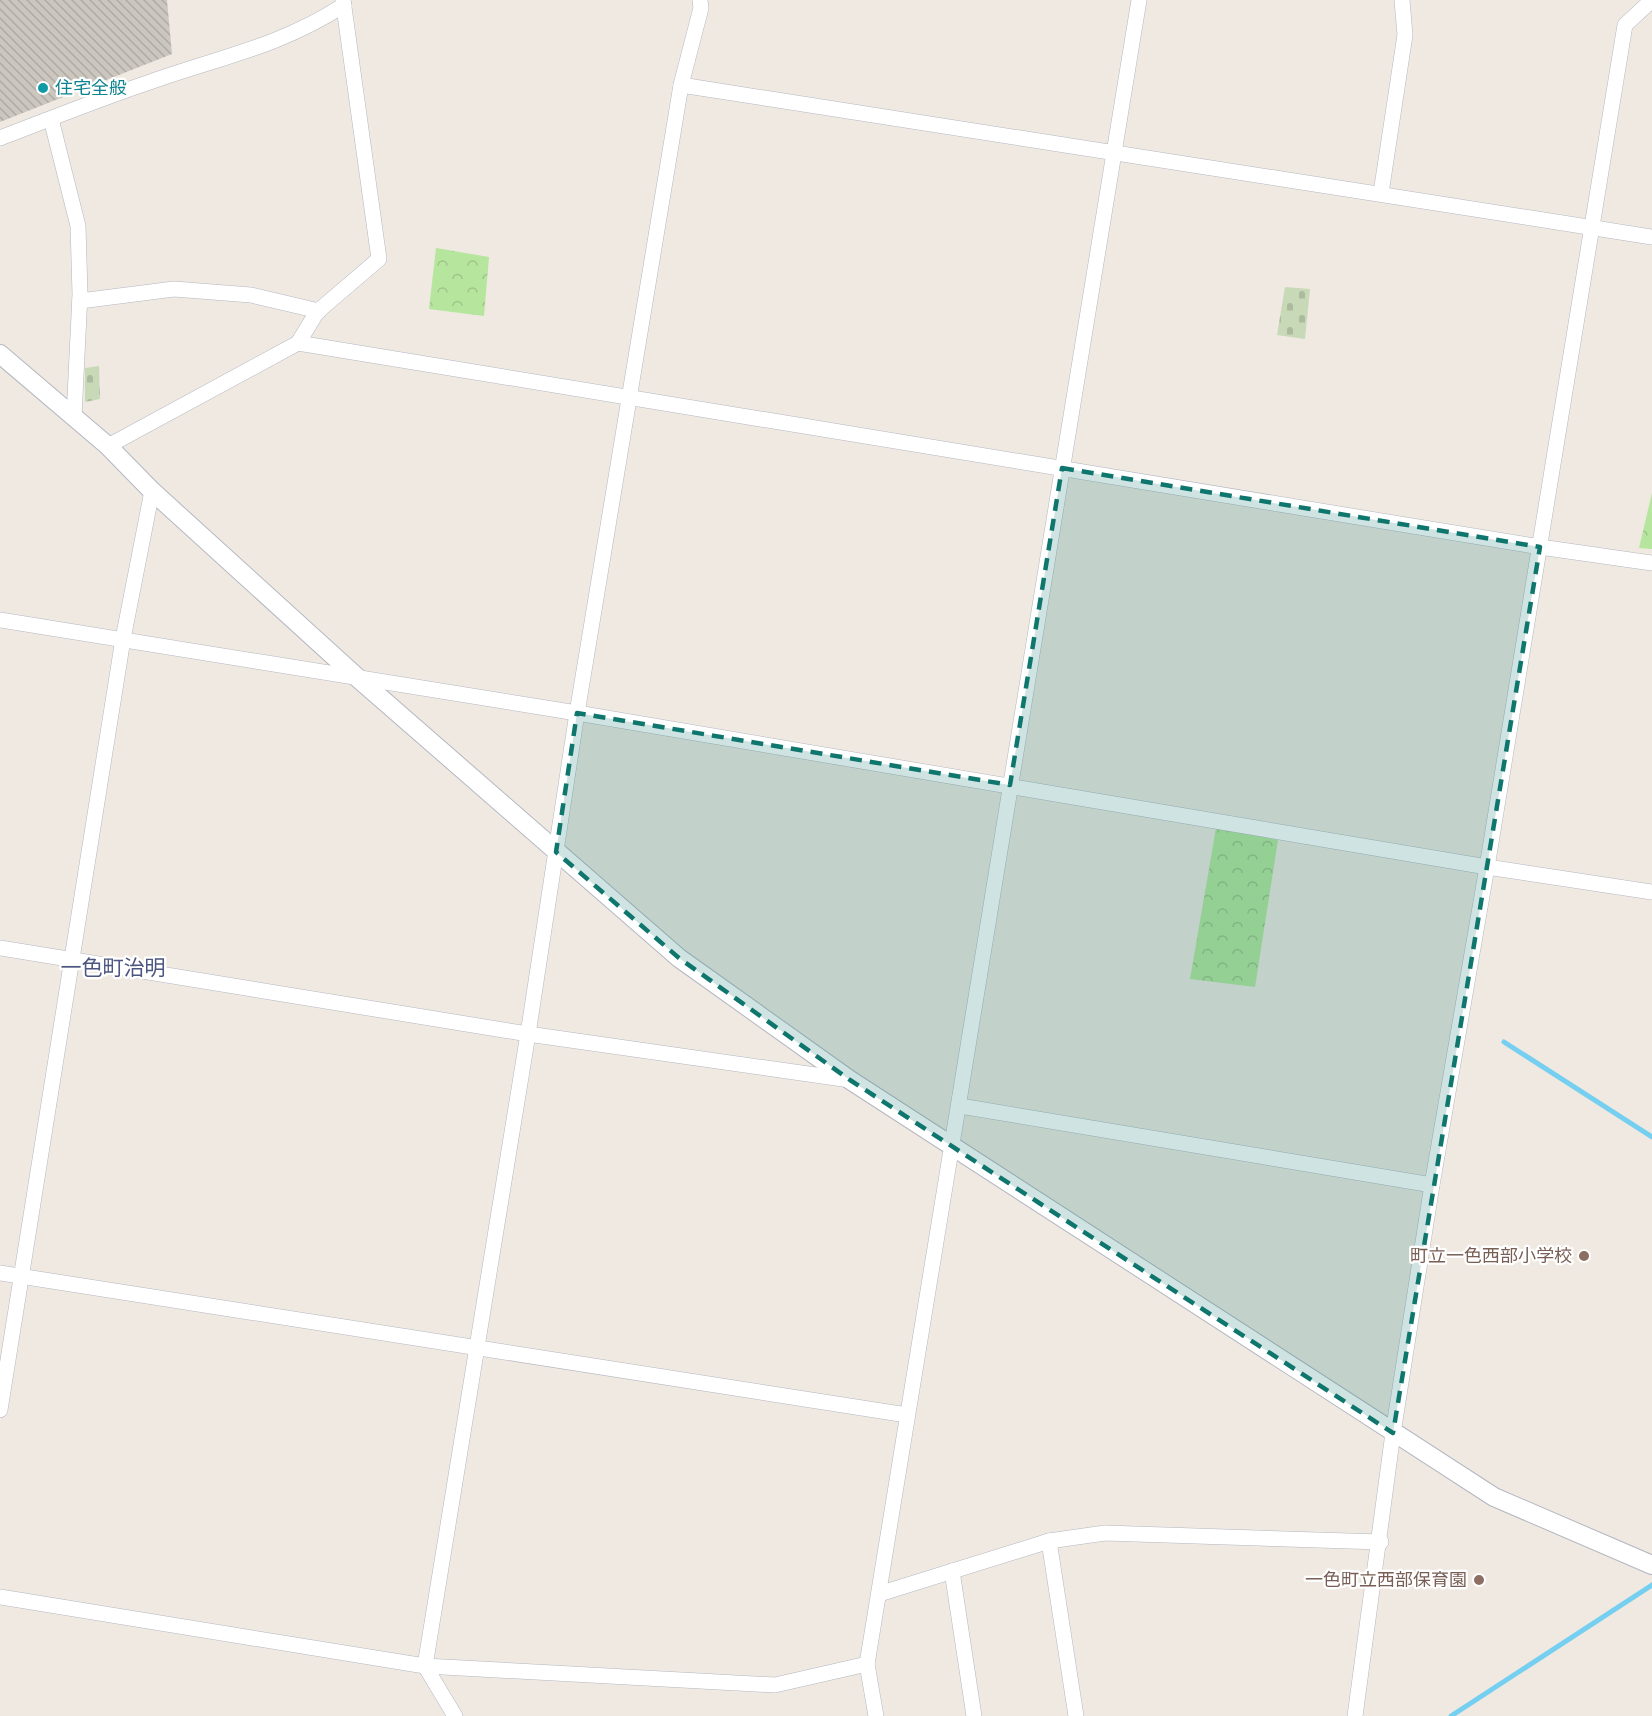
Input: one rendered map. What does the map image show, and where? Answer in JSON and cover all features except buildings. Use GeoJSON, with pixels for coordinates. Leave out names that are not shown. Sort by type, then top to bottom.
{"type":"FeatureCollection","features":[{"type":"Feature","properties":{"kind":"street"},"geometry":{"type":"LineString","coordinates":[[455,1716],[425,1666],[528,1034],[577,712],[681,85],[701,8],[700,0]]}},
{"type":"Feature","properties":{"kind":"street"},"geometry":{"type":"LineString","coordinates":[[876,1716],[867,1664],[954,1145],[1010,785],[1140,0]]}},
{"type":"Feature","properties":{"kind":"street"},"geometry":{"type":"LineString","coordinates":[[1381,193],[1406,35],[1402,0]]}},
{"type":"Feature","properties":{"kind":"street"},"geometry":{"type":"LineString","coordinates":[[1355,1716],[1381,1542],[1393,1434],[1432,1185],[1487,867],[1625,25],[1652,0]]}},
{"type":"Feature","properties":{"kind":"street"},"geometry":{"type":"LineString","coordinates":[[0,138],[149,82],[276,42],[314,24],[343,2],[379,259],[319,311],[298,343],[108,446]]}},
{"type":"Feature","properties":{"kind":"street"},"geometry":{"type":"LineString","coordinates":[[681,85],[1115,151],[1652,237]]}},
{"type":"Feature","properties":{"kind":"street"},"geometry":{"type":"LineString","coordinates":[[51,119],[78,226],[80,301],[74,417]]}},
{"type":"Feature","properties":{"kind":"street"},"geometry":{"type":"LineString","coordinates":[[80,301],[174,289],[251,295],[319,311]]}},
{"type":"Feature","properties":{"kind":"street"},"geometry":{"type":"LineString","coordinates":[[298,343],[1540,547],[1652,563]]}},
{"type":"Feature","properties":{"kind":"street"},"geometry":{"type":"LineString","coordinates":[[0,354],[108,446],[152,490],[360,680],[679,958],[850,1080],[954,1145],[1393,1434],[1494,1497],[1652,1565]]}},
{"type":"Feature","properties":{"kind":"street"},"geometry":{"type":"LineString","coordinates":[[0,1410],[123,639],[152,490]]}},
{"type":"Feature","properties":{"kind":"street"},"geometry":{"type":"LineString","coordinates":[[0,620],[360,680],[577,712],[1487,867],[1652,892]]}},
{"type":"Feature","properties":{"kind":"street"},"geometry":{"type":"LineString","coordinates":[[0,948],[528,1034],[850,1080]]}},
{"type":"Feature","properties":{"kind":"street"},"geometry":{"type":"LineString","coordinates":[[960,1106],[1432,1185]]}},
{"type":"Feature","properties":{"kind":"street"},"geometry":{"type":"LineString","coordinates":[[0,1273],[907,1415]]}},
{"type":"Feature","properties":{"kind":"street"},"geometry":{"type":"LineString","coordinates":[[879,1594],[1049,1541],[1105,1533],[1381,1542]]}},
{"type":"Feature","properties":{"kind":"street"},"geometry":{"type":"LineString","coordinates":[[1049,1541],[1076,1716]]}},
{"type":"Feature","properties":{"kind":"street"},"geometry":{"type":"LineString","coordinates":[[952,1571],[974,1716]]}},
{"type":"Feature","properties":{"kind":"street"},"geometry":{"type":"LineString","coordinates":[[0,1597],[425,1666],[775,1685],[867,1664]]}},
{"type":"Feature","properties":{"kind":"highlighted area"},"geometry":{"type":"Polygon","coordinates":[[[1062,468],[1540,547],[1393,1433],[850,1080],[679,958],[556,852],[577,713],[1010,785],[1062,468]]]}},
{"type":"Feature","properties":{"kind":"green space"},"geometry":{"type":"Polygon","coordinates":[[[436,248],[489,257],[484,316],[429,309],[436,248]]]}},
{"type":"Feature","properties":{"kind":"green space"},"geometry":{"type":"Polygon","coordinates":[[[1285,287],[1310,289],[1305,339],[1277,335],[1285,287]]]}},
{"type":"Feature","properties":{"kind":"green space"},"geometry":{"type":"Polygon","coordinates":[[[99,366],[100,399],[85,402],[85,368],[99,366]]]}},
{"type":"Feature","properties":{"kind":"green space"},"geometry":{"type":"Polygon","coordinates":[[[1652,493],[1652,549],[1639,548],[1652,493]]]}},
{"type":"Feature","properties":{"kind":"green space"},"geometry":{"type":"Polygon","coordinates":[[[1216,828],[1278,840],[1255,987],[1190,979],[1216,828]]]}},
{"type":"Feature","properties":{"kind":"waterway"},"geometry":{"type":"LineString","coordinates":[[1504,1042],[1652,1137]]}},
{"type":"Feature","properties":{"kind":"waterway"},"geometry":{"type":"LineString","coordinates":[[1451,1716],[1652,1585]]}},
{"type":"Feature","properties":{"kind":"place","name":"住宅全般"},"geometry":{"type":"Point","coordinates":[43,88]}},
{"type":"Feature","properties":{"kind":"place","name":"町立一色西部小学校"},"geometry":{"type":"Point","coordinates":[1584,1256]}},
{"type":"Feature","properties":{"kind":"place","name":"一色町立西部保育園"},"geometry":{"type":"Point","coordinates":[1479,1580]}},
{"type":"Feature","properties":{"kind":"district","name":"一色町治明"},"geometry":{"type":"Point","coordinates":[113,968]}}]}
